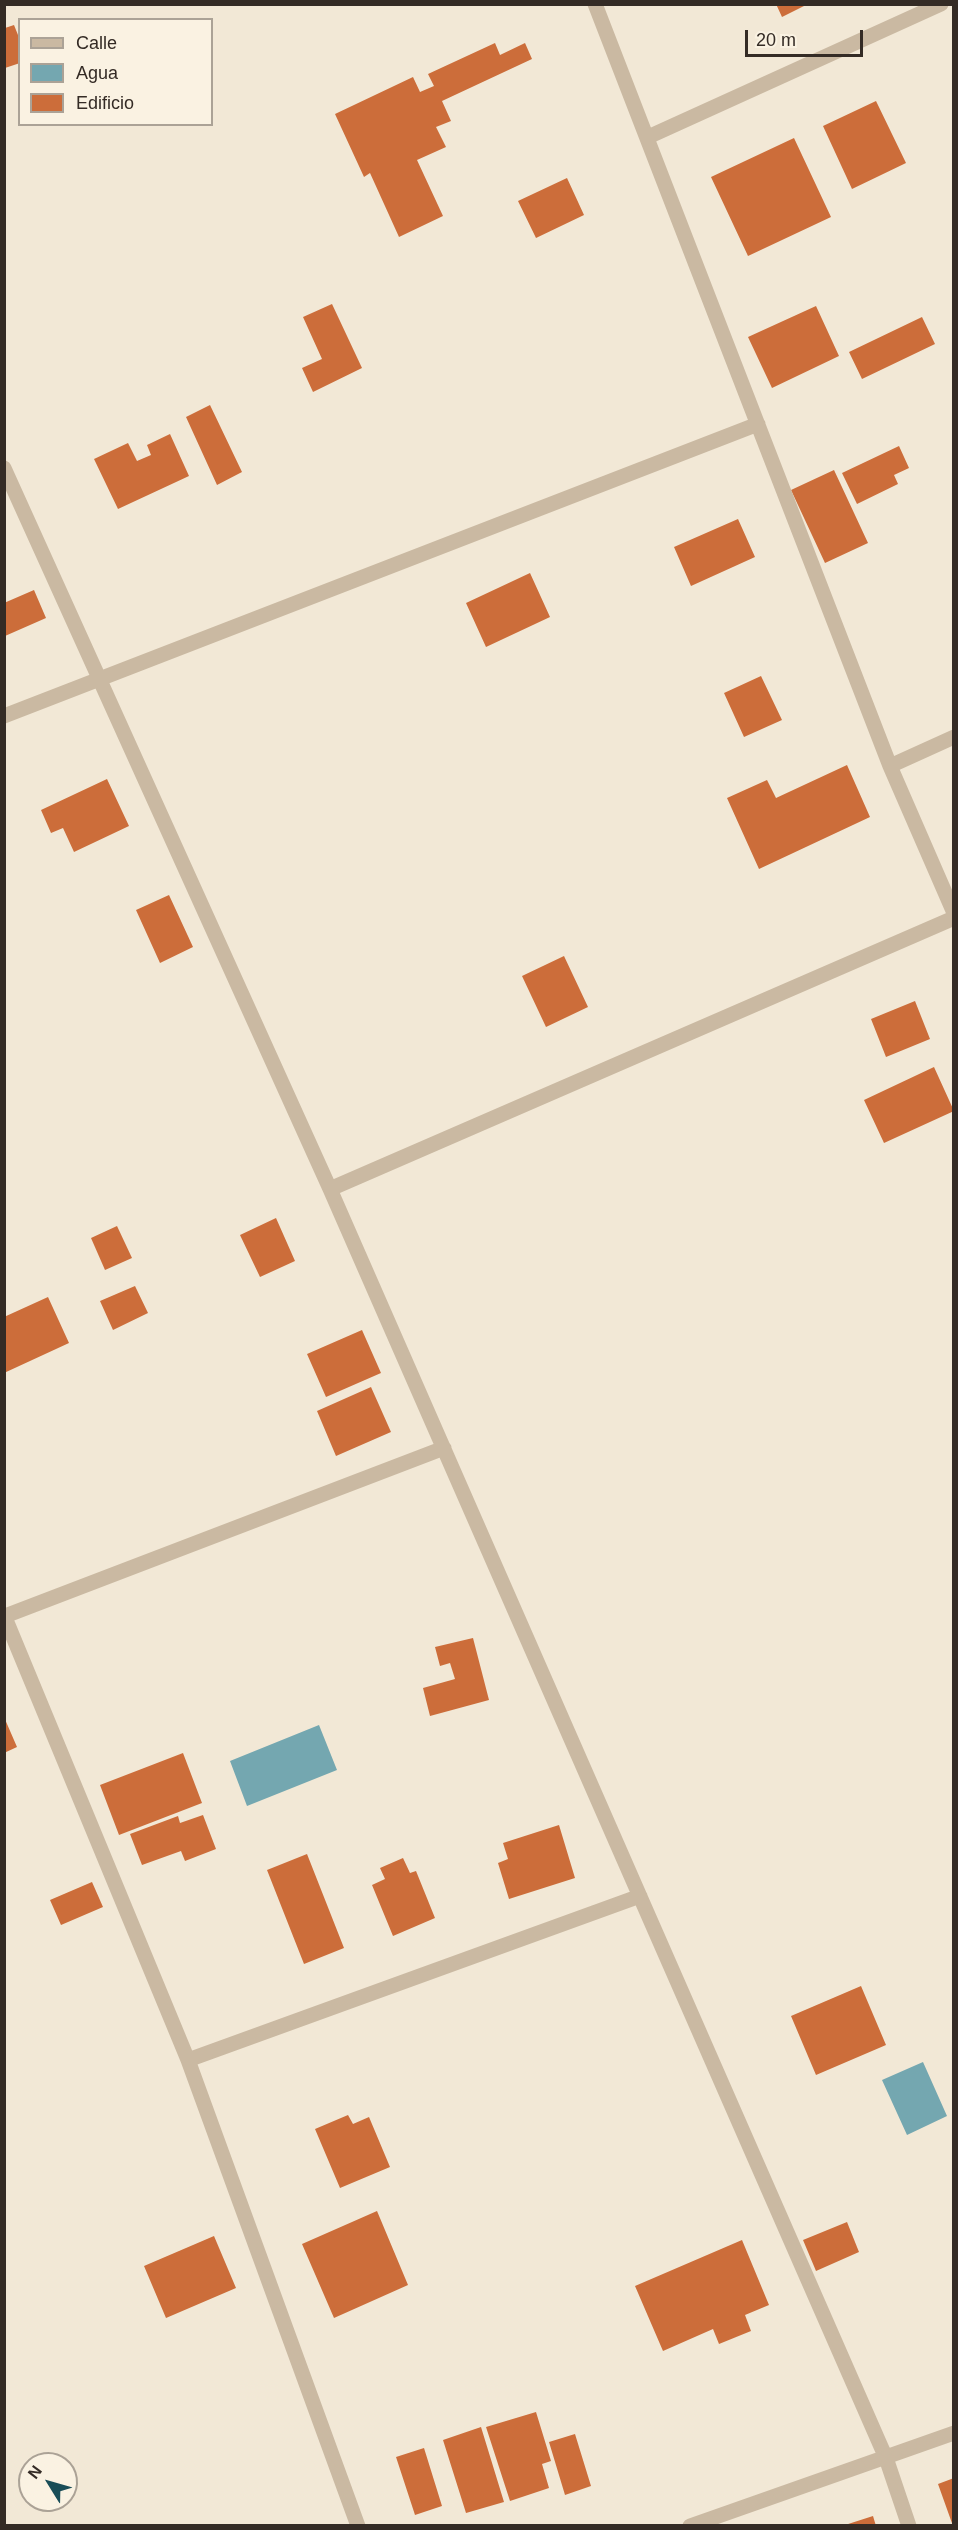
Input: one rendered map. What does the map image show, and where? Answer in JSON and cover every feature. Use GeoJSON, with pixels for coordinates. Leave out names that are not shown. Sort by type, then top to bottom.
{"type":"FeatureCollection","features":[{"type":"Feature","properties":{"kind":"street"},"geometry":{"type":"LineString","coordinates":[[595,4],[890,766],[954,913]]}},
{"type":"Feature","properties":{"kind":"street"},"geometry":{"type":"LineString","coordinates":[[648,137],[941,4]]}},
{"type":"Feature","properties":{"kind":"street"},"geometry":{"type":"LineString","coordinates":[[4,716],[758,424]]}},
{"type":"Feature","properties":{"kind":"street"},"geometry":{"type":"LineString","coordinates":[[4,468],[330,1189],[444,1448],[886,2458],[909,2526]]}},
{"type":"Feature","properties":{"kind":"street"},"geometry":{"type":"LineString","coordinates":[[890,766],[954,737]]}},
{"type":"Feature","properties":{"kind":"street"},"geometry":{"type":"LineString","coordinates":[[330,1189],[954,918]]}},
{"type":"Feature","properties":{"kind":"street"},"geometry":{"type":"LineString","coordinates":[[358,2526],[188,2061],[5,1615],[444,1448]]}},
{"type":"Feature","properties":{"kind":"street"},"geometry":{"type":"LineString","coordinates":[[188,2061],[640,1896]]}},
{"type":"Feature","properties":{"kind":"street"},"geometry":{"type":"LineString","coordinates":[[690,2526],[954,2433]]}},
{"type":"Feature","properties":{"kind":"water"},"geometry":{"type":"Polygon","coordinates":[[[319,1725],[337,1770],[247,1806],[230,1761],[319,1725]]]}},
{"type":"Feature","properties":{"kind":"water"},"geometry":{"type":"Polygon","coordinates":[[[923,2062],[947,2116],[907,2135],[882,2080],[923,2062]]]}},
{"type":"Feature","properties":{"kind":"building"},"geometry":{"type":"Polygon","coordinates":[[[776,4],[808,4],[782,17],[776,4]]]}},
{"type":"Feature","properties":{"kind":"building"},"geometry":{"type":"Polygon","coordinates":[[[14,25],[18,35],[18,64],[5,68],[5,28],[14,25]]]}},
{"type":"Feature","properties":{"kind":"building"},"geometry":{"type":"Polygon","coordinates":[[[495,43],[500,55],[525,43],[532,59],[442,101],[451,121],[436,127],[446,147],[417,160],[443,216],[399,237],[370,173],[364,177],[335,114],[413,77],[420,92],[434,86],[428,74],[495,43]]]}},
{"type":"Feature","properties":{"kind":"building"},"geometry":{"type":"Polygon","coordinates":[[[876,101],[906,163],[852,189],[823,126],[876,101]]]}},
{"type":"Feature","properties":{"kind":"building"},"geometry":{"type":"Polygon","coordinates":[[[794,138],[831,217],[748,256],[711,177],[794,138]]]}},
{"type":"Feature","properties":{"kind":"building"},"geometry":{"type":"Polygon","coordinates":[[[567,178],[584,215],[536,238],[518,201],[567,178]]]}},
{"type":"Feature","properties":{"kind":"building"},"geometry":{"type":"Polygon","coordinates":[[[332,304],[362,368],[313,392],[302,368],[322,359],[303,317],[332,304]]]}},
{"type":"Feature","properties":{"kind":"building"},"geometry":{"type":"Polygon","coordinates":[[[816,306],[839,356],[772,388],[748,337],[816,306]]]}},
{"type":"Feature","properties":{"kind":"building"},"geometry":{"type":"Polygon","coordinates":[[[922,317],[935,344],[862,379],[849,352],[922,317]]]}},
{"type":"Feature","properties":{"kind":"building"},"geometry":{"type":"Polygon","coordinates":[[[210,405],[242,472],[217,485],[186,417],[210,405]]]}},
{"type":"Feature","properties":{"kind":"building"},"geometry":{"type":"Polygon","coordinates":[[[170,434],[189,476],[118,509],[94,459],[128,443],[137,461],[151,455],[147,445],[170,434]]]}},
{"type":"Feature","properties":{"kind":"building"},"geometry":{"type":"Polygon","coordinates":[[[899,446],[909,468],[894,475],[898,484],[857,504],[842,473],[899,446]]]}},
{"type":"Feature","properties":{"kind":"building"},"geometry":{"type":"Polygon","coordinates":[[[834,470],[868,543],[825,563],[791,490],[834,470]]]}},
{"type":"Feature","properties":{"kind":"building"},"geometry":{"type":"Polygon","coordinates":[[[738,519],[755,557],[691,586],[674,547],[738,519]]]}},
{"type":"Feature","properties":{"kind":"building"},"geometry":{"type":"Polygon","coordinates":[[[530,573],[550,617],[486,647],[466,603],[530,573]]]}},
{"type":"Feature","properties":{"kind":"building"},"geometry":{"type":"Polygon","coordinates":[[[34,590],[46,618],[5,636],[4,603],[34,590]]]}},
{"type":"Feature","properties":{"kind":"building"},"geometry":{"type":"Polygon","coordinates":[[[761,676],[782,720],[744,737],[724,693],[761,676]]]}},
{"type":"Feature","properties":{"kind":"building"},"geometry":{"type":"Polygon","coordinates":[[[847,765],[870,817],[759,869],[727,798],[767,780],[776,798],[847,765]]]}},
{"type":"Feature","properties":{"kind":"building"},"geometry":{"type":"Polygon","coordinates":[[[107,779],[129,826],[74,852],[63,828],[51,833],[41,810],[107,779]]]}},
{"type":"Feature","properties":{"kind":"building"},"geometry":{"type":"Polygon","coordinates":[[[169,895],[193,947],[160,963],[136,910],[169,895]]]}},
{"type":"Feature","properties":{"kind":"building"},"geometry":{"type":"Polygon","coordinates":[[[564,956],[588,1007],[546,1027],[522,976],[564,956]]]}},
{"type":"Feature","properties":{"kind":"building"},"geometry":{"type":"Polygon","coordinates":[[[915,1001],[930,1039],[886,1057],[871,1019],[915,1001]]]}},
{"type":"Feature","properties":{"kind":"building"},"geometry":{"type":"Polygon","coordinates":[[[934,1067],[954,1111],[884,1143],[864,1100],[934,1067]]]}},
{"type":"Feature","properties":{"kind":"building"},"geometry":{"type":"Polygon","coordinates":[[[276,1218],[295,1261],[260,1277],[240,1235],[276,1218]]]}},
{"type":"Feature","properties":{"kind":"building"},"geometry":{"type":"Polygon","coordinates":[[[117,1226],[132,1258],[105,1270],[91,1238],[117,1226]]]}},
{"type":"Feature","properties":{"kind":"building"},"geometry":{"type":"Polygon","coordinates":[[[135,1286],[148,1313],[113,1330],[100,1301],[135,1286]]]}},
{"type":"Feature","properties":{"kind":"building"},"geometry":{"type":"Polygon","coordinates":[[[48,1297],[69,1343],[4,1373],[4,1317],[48,1297]]]}},
{"type":"Feature","properties":{"kind":"building"},"geometry":{"type":"Polygon","coordinates":[[[362,1330],[381,1373],[326,1397],[307,1354],[362,1330]]]}},
{"type":"Feature","properties":{"kind":"building"},"geometry":{"type":"Polygon","coordinates":[[[371,1387],[391,1432],[336,1456],[317,1411],[371,1387]]]}},
{"type":"Feature","properties":{"kind":"building"},"geometry":{"type":"Polygon","coordinates":[[[473,1638],[489,1700],[430,1716],[423,1688],[455,1679],[450,1663],[440,1666],[435,1647],[473,1638]]]}},
{"type":"Feature","properties":{"kind":"building"},"geometry":{"type":"Polygon","coordinates":[[[4,1717],[17,1747],[4,1753],[4,1717]]]}},
{"type":"Feature","properties":{"kind":"building"},"geometry":{"type":"Polygon","coordinates":[[[183,1753],[202,1803],[119,1835],[100,1785],[183,1753]]]}},
{"type":"Feature","properties":{"kind":"building"},"geometry":{"type":"Polygon","coordinates":[[[203,1815],[216,1849],[185,1861],[181,1851],[142,1865],[130,1834],[178,1816],[180,1823],[203,1815]]]}},
{"type":"Feature","properties":{"kind":"building"},"geometry":{"type":"Polygon","coordinates":[[[559,1825],[575,1878],[509,1899],[498,1863],[508,1859],[503,1843],[559,1825]]]}},
{"type":"Feature","properties":{"kind":"building"},"geometry":{"type":"Polygon","coordinates":[[[307,1854],[344,1948],[304,1964],[267,1870],[307,1854]]]}},
{"type":"Feature","properties":{"kind":"building"},"geometry":{"type":"Polygon","coordinates":[[[403,1858],[410,1873],[416,1871],[435,1918],[393,1936],[372,1885],[385,1879],[380,1868],[403,1858]]]}},
{"type":"Feature","properties":{"kind":"building"},"geometry":{"type":"Polygon","coordinates":[[[92,1882],[103,1907],[61,1925],[50,1900],[92,1882]]]}},
{"type":"Feature","properties":{"kind":"building"},"geometry":{"type":"Polygon","coordinates":[[[861,1986],[886,2045],[816,2075],[791,2016],[861,1986]]]}},
{"type":"Feature","properties":{"kind":"building"},"geometry":{"type":"Polygon","coordinates":[[[348,2115],[353,2124],[369,2117],[390,2167],[340,2188],[315,2129],[348,2115]]]}},
{"type":"Feature","properties":{"kind":"building"},"geometry":{"type":"Polygon","coordinates":[[[377,2211],[408,2285],[334,2318],[302,2244],[377,2211]]]}},
{"type":"Feature","properties":{"kind":"building"},"geometry":{"type":"Polygon","coordinates":[[[847,2222],[859,2252],[816,2271],[803,2240],[847,2222]]]}},
{"type":"Feature","properties":{"kind":"building"},"geometry":{"type":"Polygon","coordinates":[[[214,2236],[236,2288],[166,2318],[144,2266],[214,2236]]]}},
{"type":"Feature","properties":{"kind":"building"},"geometry":{"type":"Polygon","coordinates":[[[742,2240],[769,2305],[745,2315],[751,2331],[719,2344],[713,2329],[663,2351],[635,2286],[742,2240]]]}},
{"type":"Feature","properties":{"kind":"building"},"geometry":{"type":"Polygon","coordinates":[[[536,2412],[551,2461],[542,2464],[549,2488],[510,2501],[486,2427],[536,2412]]]}},
{"type":"Feature","properties":{"kind":"building"},"geometry":{"type":"Polygon","coordinates":[[[481,2427],[504,2502],[466,2513],[443,2440],[481,2427]]]}},
{"type":"Feature","properties":{"kind":"building"},"geometry":{"type":"Polygon","coordinates":[[[575,2434],[591,2486],[565,2495],[549,2442],[575,2434]]]}},
{"type":"Feature","properties":{"kind":"building"},"geometry":{"type":"Polygon","coordinates":[[[424,2448],[442,2506],[415,2515],[396,2457],[424,2448]]]}},
{"type":"Feature","properties":{"kind":"building"},"geometry":{"type":"Polygon","coordinates":[[[954,2478],[954,2526],[953,2526],[938,2484],[954,2478]]]}},
{"type":"Feature","properties":{"kind":"building"},"geometry":{"type":"Polygon","coordinates":[[[873,2516],[876,2526],[845,2526],[845,2525],[873,2516]]]}}]}
